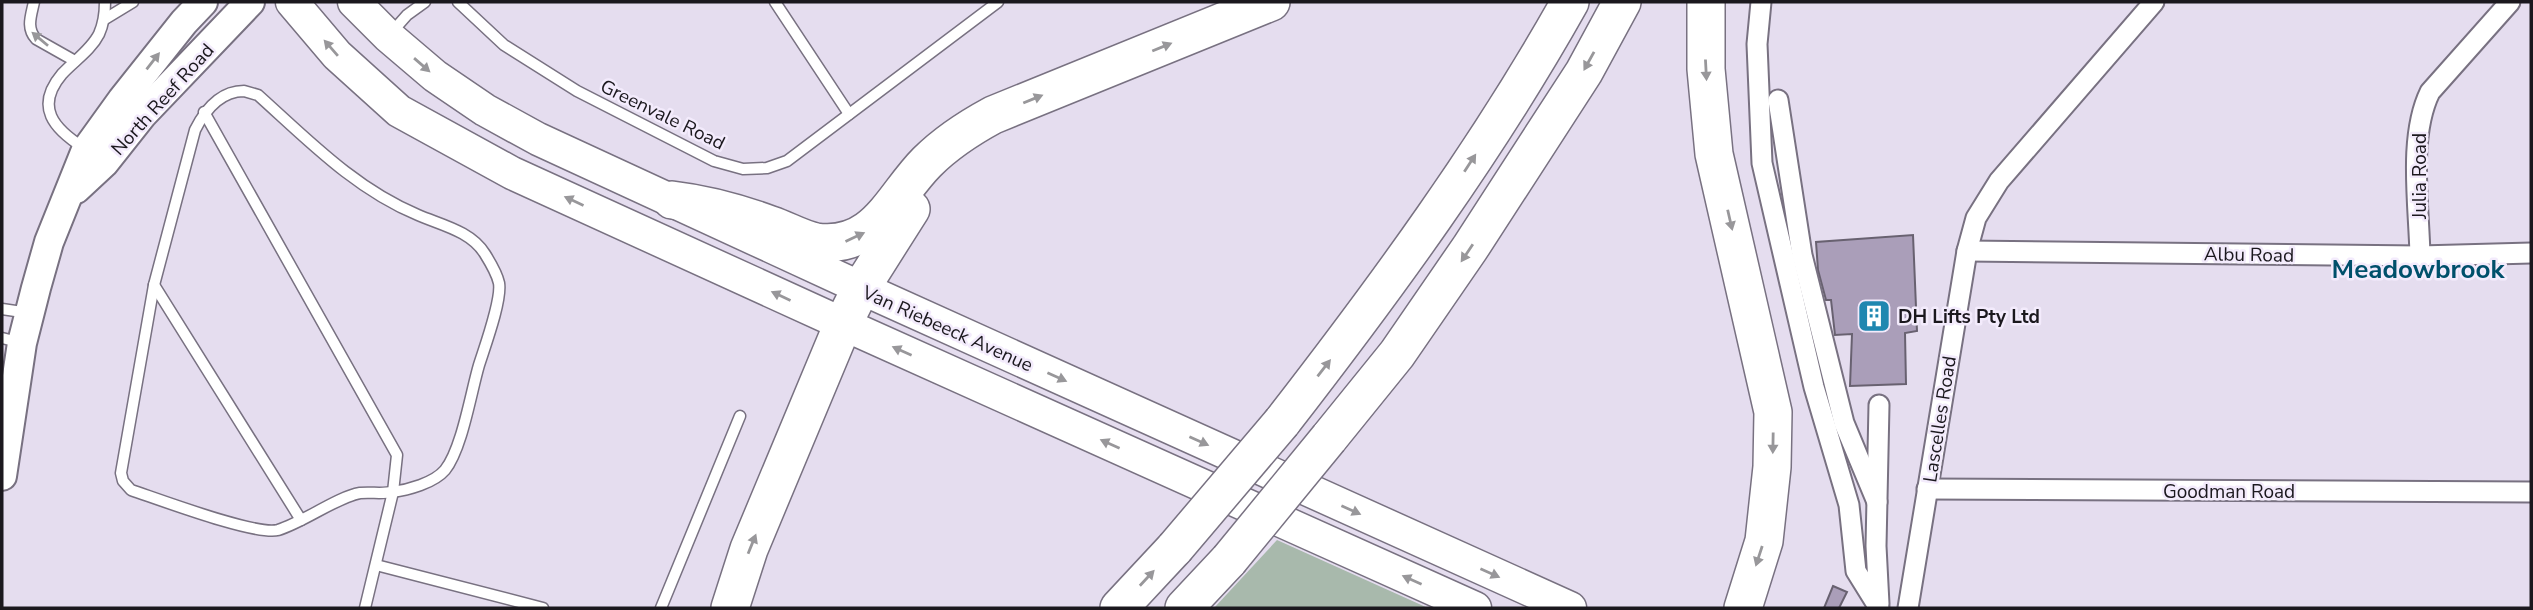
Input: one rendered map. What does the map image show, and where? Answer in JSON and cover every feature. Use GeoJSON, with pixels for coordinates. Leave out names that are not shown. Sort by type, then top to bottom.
{"type":"FeatureCollection","features":[{"type":"Feature","properties":{"kind":"highway"},"geometry":{"type":"LineString","coordinates":[[672,200],[701,203],[813,241],[836,244],[853,240],[882,218],[925,164],[971,127],[1271,2]]}},
{"type":"Feature","properties":{"kind":"highway"},"geometry":{"type":"LineString","coordinates":[[1119,608],[1175,548],[1282,422],[1428,229],[1542,51],[1570,2]]}},
{"type":"Feature","properties":{"kind":"highway"},"geometry":{"type":"LineString","coordinates":[[1184,608],[1229,561],[1397,354],[1471,248],[1584,72],[1622,2]]}},
{"type":"Feature","properties":{"kind":"highway"},"geometry":{"type":"LineString","coordinates":[[1706,2],[1706,69],[1714,154],[1773,412],[1772,467],[1764,541],[1743,608]]}},
{"type":"Feature","properties":{"kind":"highway"},"geometry":{"type":"LineString","coordinates":[[730,608],[750,549],[843,324],[861,288],[928,181],[971,127]]}},
{"type":"Feature","properties":{"kind":"main road","name":"North Reef Road"},"geometry":{"type":"LineString","coordinates":[[2,475],[12,340],[30,313],[49,242],[71,193],[145,71],[203,2]]}},
{"type":"Feature","properties":{"kind":"main road","name":"North Reef Road"},"geometry":{"type":"LineString","coordinates":[[95,156],[142,115],[250,2]]}},
{"type":"Feature","properties":{"kind":"main road","name":"Van Riebeeck Avenue"},"geometry":{"type":"LineString","coordinates":[[292,2],[337,55],[399,111],[512,173],[1475,608]]}},
{"type":"Feature","properties":{"kind":"main road","name":"Van Riebeeck Avenue"},"geometry":{"type":"LineString","coordinates":[[355,2],[388,36],[435,76],[485,110],[538,139],[1570,608]]}},
{"type":"Feature","properties":{"kind":"street"},"geometry":{"type":"LineString","coordinates":[[1762,2],[1757,44],[1762,163],[1814,387],[1849,505],[1856,570],[1879,608],[1879,405]]}},
{"type":"Feature","properties":{"kind":"street","name":"Lascelles Road"},"geometry":{"type":"LineString","coordinates":[[1908,608],[1967,251],[1976,218],[1999,181],[2154,2]]}},
{"type":"Feature","properties":{"kind":"street","name":"Julia Road"},"geometry":{"type":"LineString","coordinates":[[2420,256],[2417,132],[2422,109],[2430,92],[2510,2]]}},
{"type":"Feature","properties":{"kind":"street"},"geometry":{"type":"LineString","coordinates":[[1777,100],[1805,268],[1844,423],[1877,502]]}},
{"type":"Feature","properties":{"kind":"street","name":"Albu Road"},"geometry":{"type":"LineString","coordinates":[[1967,251],[2420,256],[2531,253]]}},
{"type":"Feature","properties":{"kind":"street","name":"Goodman Road"},"geometry":{"type":"LineString","coordinates":[[1927,489],[2531,492]]}},
{"type":"Feature","properties":{"kind":"lane"},"geometry":{"type":"LineString","coordinates":[[34,2],[29,26],[36,40],[75,61]]}},
{"type":"Feature","properties":{"kind":"lane"},"geometry":{"type":"LineString","coordinates":[[95,156],[69,138],[48,114],[48,99],[52,88],[94,42],[105,19],[105,2]]}},
{"type":"Feature","properties":{"kind":"lane"},"geometry":{"type":"LineString","coordinates":[[105,19],[132,2]]}},
{"type":"Feature","properties":{"kind":"lane"},"geometry":{"type":"LineString","coordinates":[[388,36],[407,15],[425,2]]}},
{"type":"Feature","properties":{"kind":"lane","name":"Greenvale Road"},"geometry":{"type":"LineString","coordinates":[[457,2],[504,45],[567,84],[715,161],[743,169],[767,169],[787,161],[998,2]]}},
{"type":"Feature","properties":{"kind":"lane"},"geometry":{"type":"LineString","coordinates":[[775,2],[849,114]]}},
{"type":"Feature","properties":{"kind":"lane"},"geometry":{"type":"LineString","coordinates":[[244,91],[258,95],[370,191],[391,204],[462,233],[476,243],[499,282],[495,311],[459,440],[446,469],[428,482],[393,492],[359,494],[277,530],[269,531],[234,524],[131,490],[123,481],[121,473],[154,285],[195,130],[204,112],[232,92],[244,91]]}},
{"type":"Feature","properties":{"kind":"lane"},"geometry":{"type":"LineString","coordinates":[[204,112],[396,454],[393,492],[365,608]]}},
{"type":"Feature","properties":{"kind":"lane"},"geometry":{"type":"LineString","coordinates":[[154,285],[301,520]]}},
{"type":"Feature","properties":{"kind":"lane"},"geometry":{"type":"LineString","coordinates":[[2,309],[30,313]]}},
{"type":"Feature","properties":{"kind":"lane"},"geometry":{"type":"LineString","coordinates":[[661,608],[740,415]]}},
{"type":"Feature","properties":{"kind":"lane"},"geometry":{"type":"LineString","coordinates":[[376,565],[543,608]]}},
{"type":"Feature","properties":{"kind":"green space"},"geometry":{"type":"Polygon","coordinates":[[[1277,540],[1428,608],[1214,608],[1277,540]]]}},
{"type":"Feature","properties":{"kind":"building","name":"DH Lifts Pty Ltd"},"geometry":{"type":"Polygon","coordinates":[[[1913,235],[1917,331],[1905,333],[1906,384],[1850,386],[1852,334],[1835,335],[1831,300],[1826,300],[1818,270],[1816,242],[1913,235]]]}},
{"type":"Feature","properties":{"kind":"building"},"geometry":{"type":"Polygon","coordinates":[[[1833,586],[1847,592],[1839,608],[1824,608],[1833,586]]]}},
{"type":"Feature","properties":{"kind":"place","name":"DH Lifts Pty Ltd"},"geometry":{"type":"Point","coordinates":[1874,316]}},
{"type":"Feature","properties":{"kind":"district","name":"Meadowbrook"},"geometry":{"type":"Point","coordinates":[2418,269]}}]}
